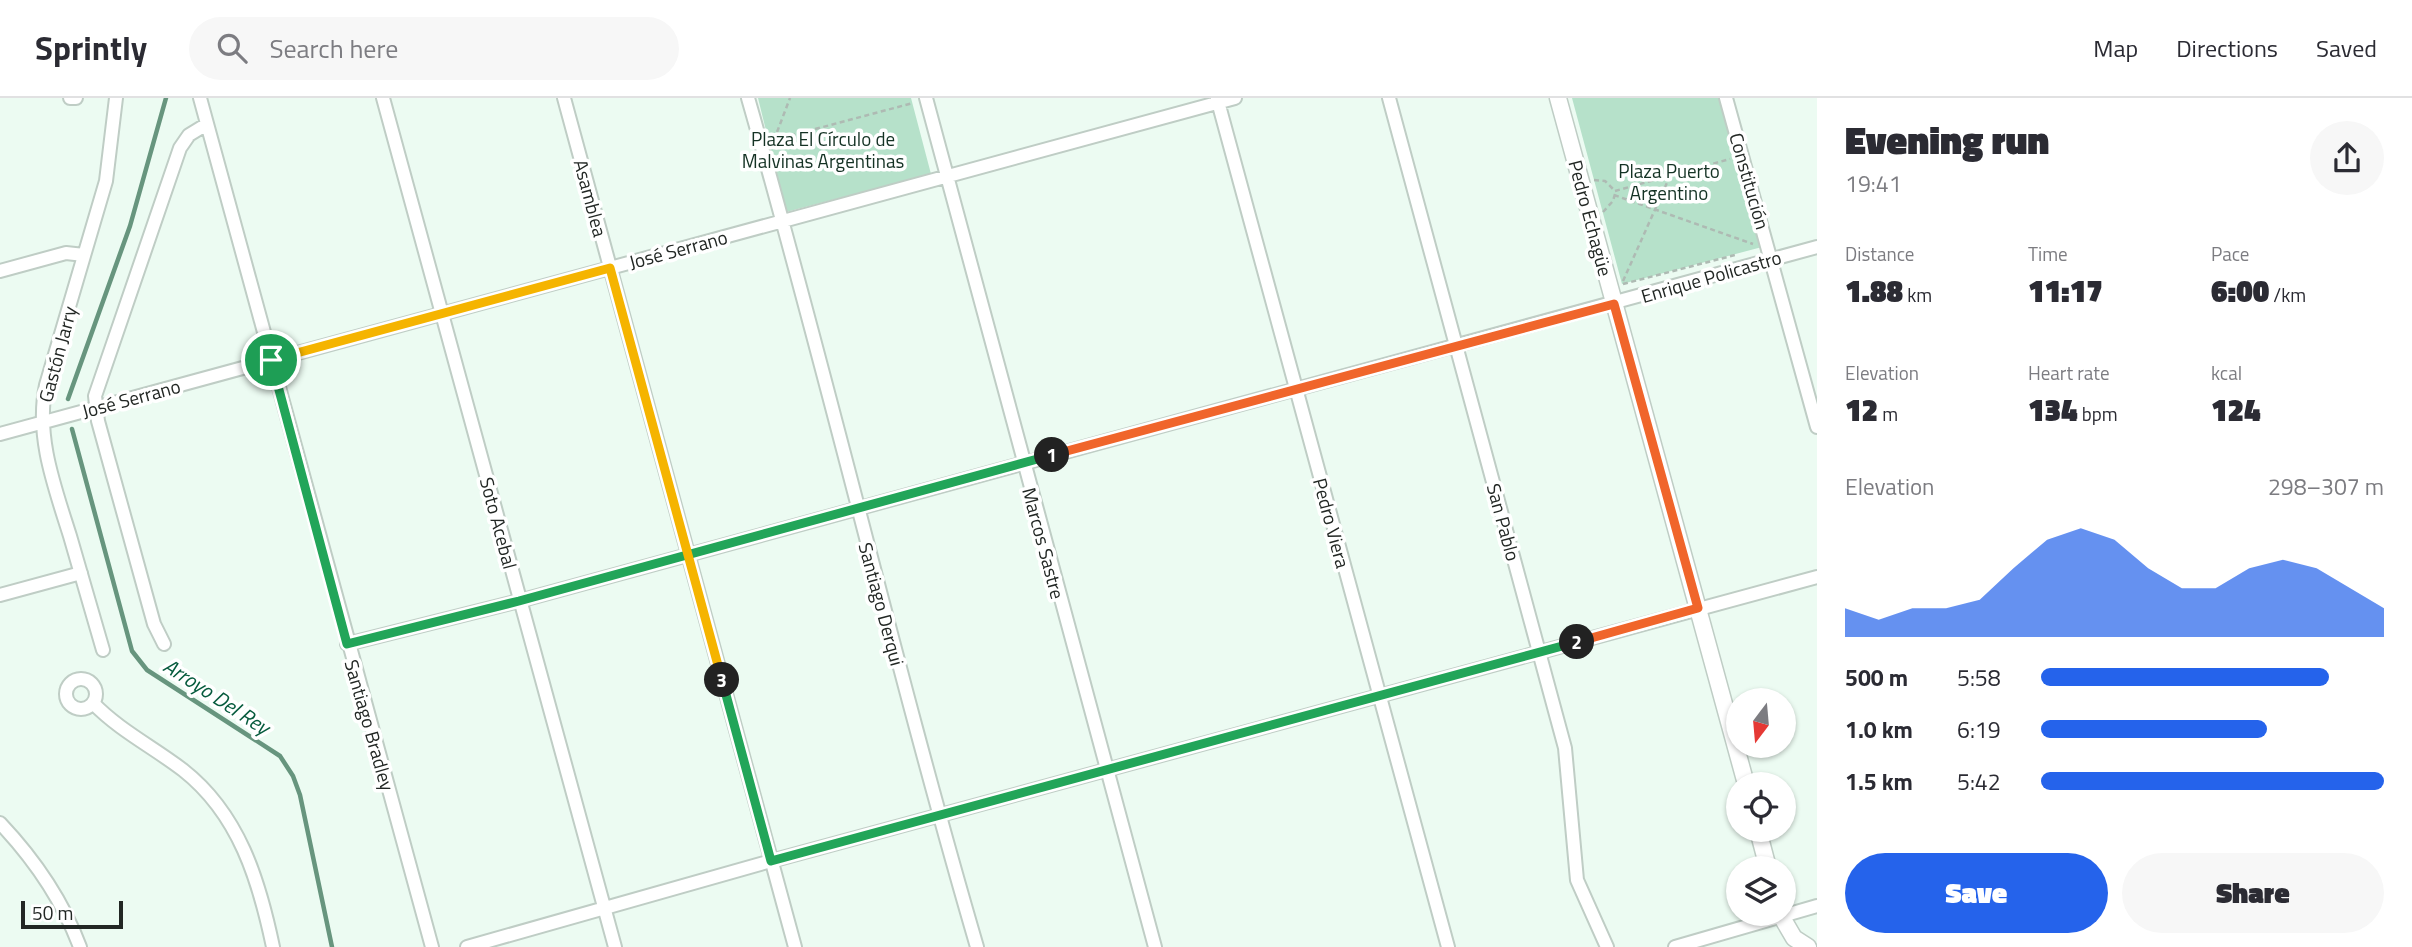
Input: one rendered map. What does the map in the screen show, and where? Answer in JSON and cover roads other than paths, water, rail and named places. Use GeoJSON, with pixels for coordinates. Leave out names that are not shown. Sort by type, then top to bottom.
{"type":"FeatureCollection","features":[{"type":"Feature","properties":{"kind":"street"},"geometry":{"type":"LineString","coordinates":[[70,98],[76,98]]}},
{"type":"Feature","properties":{"kind":"street","name":"Gastón Jarry"},"geometry":{"type":"LineString","coordinates":[[103,649],[54,482],[43,423],[46,385],[106,181],[116,98]]}},
{"type":"Feature","properties":{"kind":"street","name":"Santiago Bradley"},"geometry":{"type":"LineString","coordinates":[[200,98],[347,644],[432,947]]}},
{"type":"Feature","properties":{"kind":"street","name":"Soto Acebal"},"geometry":{"type":"LineString","coordinates":[[383,98],[444,313],[519,601],[615,947]]}},
{"type":"Feature","properties":{"kind":"street","name":"Asamblea"},"geometry":{"type":"LineString","coordinates":[[564,98],[794,947]]}},
{"type":"Feature","properties":{"kind":"street","name":"Santiago Derqui"},"geometry":{"type":"LineString","coordinates":[[748,98],[783,221],[939,817],[977,947]]}},
{"type":"Feature","properties":{"kind":"street","name":"José Serrano"},"geometry":{"type":"LineString","coordinates":[[0,434],[1218,100],[1234,98]]}},
{"type":"Feature","properties":{"kind":"street","name":"San Pablo"},"geometry":{"type":"LineString","coordinates":[[1389,98],[1565,748],[1577,880],[1606,947]]}},
{"type":"Feature","properties":{"kind":"street","name":"Pedro Echagüe"},"geometry":{"type":"LineString","coordinates":[[1558,98],[1743,772]]}},
{"type":"Feature","properties":{"kind":"street","name":"Constitución"},"geometry":{"type":"LineString","coordinates":[[1726,98],[1817,427]]}},
{"type":"Feature","properties":{"kind":"street","name":"Marcos Sastre"},"geometry":{"type":"LineString","coordinates":[[927,99],[1155,947]]}},
{"type":"Feature","properties":{"kind":"street","name":"Pedro Viera"},"geometry":{"type":"LineString","coordinates":[[1218,100],[1448,947]]}},
{"type":"Feature","properties":{"kind":"street"},"geometry":{"type":"LineString","coordinates":[[164,644],[154,624],[95,407],[98,386],[180,148],[189,135],[207,124]]}},
{"type":"Feature","properties":{"kind":"street","name":"Enrique Policastro"},"geometry":{"type":"LineString","coordinates":[[347,644],[519,601],[1817,247]]}},
{"type":"Feature","properties":{"kind":"street"},"geometry":{"type":"LineString","coordinates":[[0,271],[66,253],[84,255]]}},
{"type":"Feature","properties":{"kind":"street"},"geometry":{"type":"LineString","coordinates":[[0,595],[81,573]]}},
{"type":"Feature","properties":{"kind":"street"},"geometry":{"type":"LineString","coordinates":[[467,947],[771,861],[1817,577]]}},
{"type":"Feature","properties":{"kind":"street"},"geometry":{"type":"LineString","coordinates":[[93,703],[119,726],[184,771],[231,824],[246,850],[273,947]]}},
{"type":"Feature","properties":{"kind":"street"},"geometry":{"type":"LineString","coordinates":[[0,823],[41,873],[60,902],[80,947]]}},
{"type":"Feature","properties":{"kind":"street"},"geometry":{"type":"LineString","coordinates":[[1796,911],[1817,906]]}},
{"type":"Feature","properties":{"kind":"street"},"geometry":{"type":"LineString","coordinates":[[1675,947],[1745,926]]}},
{"type":"Feature","properties":{"kind":"street"},"geometry":{"type":"LineString","coordinates":[[1787,926],[1794,938],[1808,947]]}},
{"type":"Feature","properties":{"kind":"waterway","name":"Arroyo Del Rey"},"geometry":{"type":"LineString","coordinates":[[68,399],[130,226],[166,98]]}},
{"type":"Feature","properties":{"kind":"waterway","name":"Arroyo Del Rey"},"geometry":{"type":"LineString","coordinates":[[72,429],[132,651],[147,670],[280,756],[293,776],[300,795],[332,947]]}},
{"type":"Feature","properties":{"kind":"park label","name":"Plaza El Círculo de Malvinas Argentinas"},"geometry":{"type":"Point","coordinates":[823,149]}},
{"type":"Feature","properties":{"kind":"park label","name":"Plaza Puerto Argentino"},"geometry":{"type":"Point","coordinates":[1669,181]}}]}
